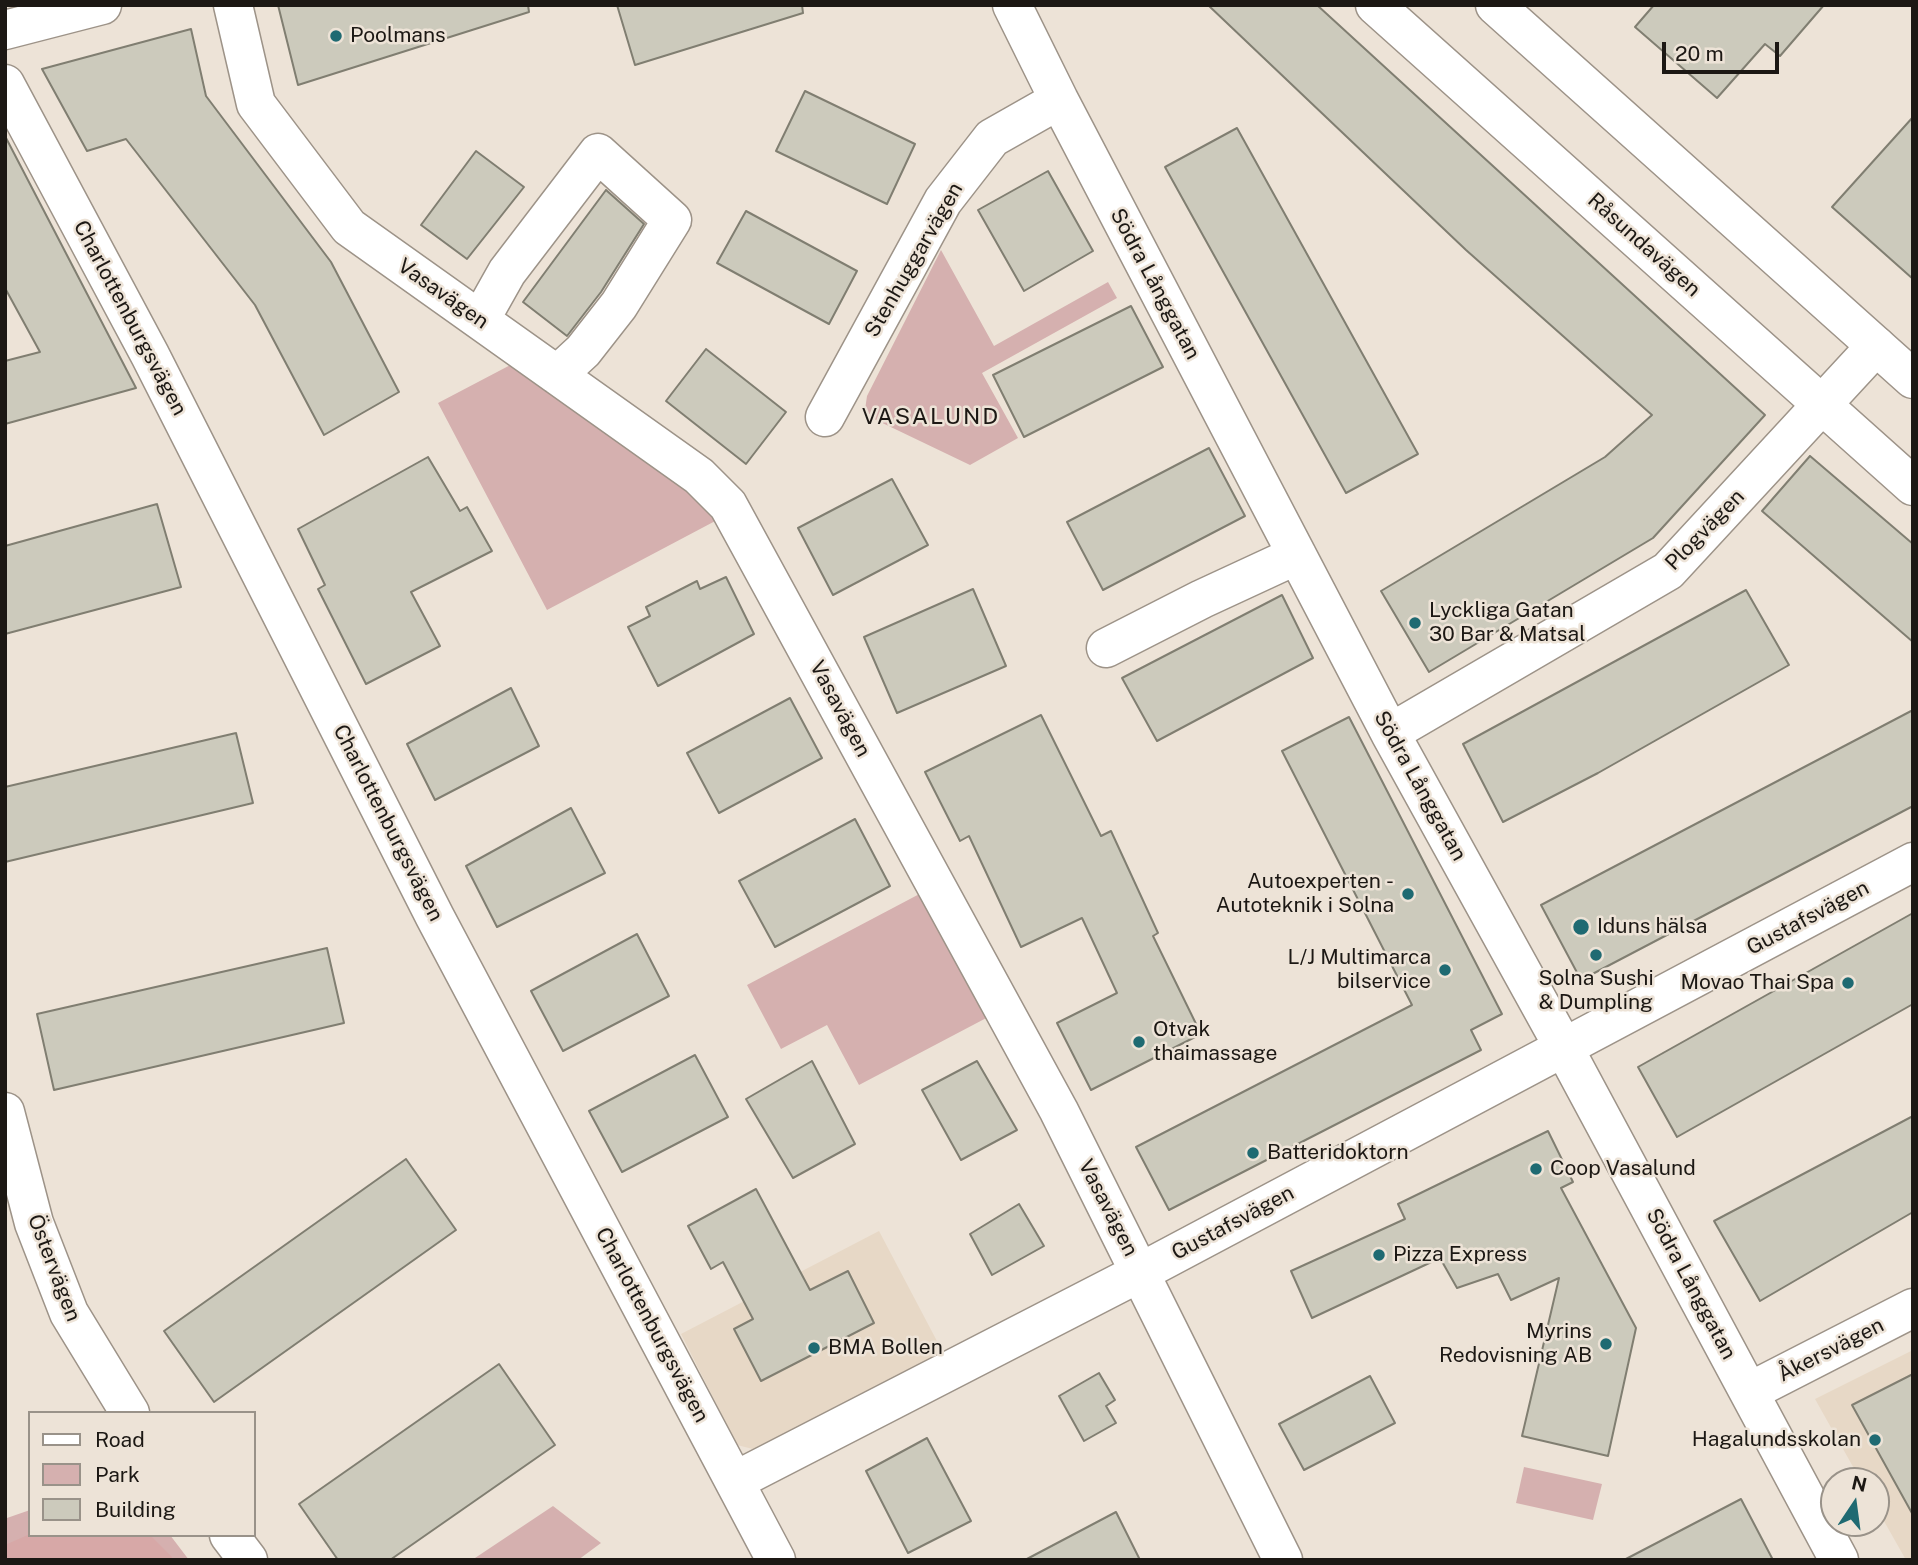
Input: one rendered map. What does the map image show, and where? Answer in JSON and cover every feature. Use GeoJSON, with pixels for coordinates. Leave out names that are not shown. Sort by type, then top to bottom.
{"type":"FeatureCollection","features":[{"type":"Feature","properties":{"kind":"street"},"geometry":{"type":"LineString","coordinates":[[5,30],[102,5]]}},
{"type":"Feature","properties":{"kind":"street","name":"Vasavägen"},"geometry":{"type":"LineString","coordinates":[[233,5],[256,104],[349,227],[699,476],[728,505],[1059,1111],[1283,1560]]}},
{"type":"Feature","properties":{"kind":"street","name":"Södra Långgatan"},"geometry":{"type":"LineString","coordinates":[[1012,5],[1390,733],[1564,1048],[1839,1560]]}},
{"type":"Feature","properties":{"kind":"street","name":"Råsundavägen"},"geometry":{"type":"LineString","coordinates":[[1375,5],[1913,486]]}},
{"type":"Feature","properties":{"kind":"street"},"geometry":{"type":"LineString","coordinates":[[1495,5],[1913,379]]}},
{"type":"Feature","properties":{"kind":"street","name":"Charlottenburgsvägen"},"geometry":{"type":"LineString","coordinates":[[5,84],[150,355],[435,917],[776,1560]]}},
{"type":"Feature","properties":{"kind":"street","name":"Stenhuggarvägen"},"geometry":{"type":"LineString","coordinates":[[825,417],[943,201],[992,138],[1059,100]]}},
{"type":"Feature","properties":{"kind":"street"},"geometry":{"type":"LineString","coordinates":[[480,320],[507,272],[598,153],[672,220],[619,305],[583,351],[557,375]]}},
{"type":"Feature","properties":{"kind":"street","name":"Plogvägen"},"geometry":{"type":"LineString","coordinates":[[1390,733],[1668,571],[1877,346]]}},
{"type":"Feature","properties":{"kind":"street"},"geometry":{"type":"LineString","coordinates":[[1106,648],[1297,555]]}},
{"type":"Feature","properties":{"kind":"street","name":"Gustafsvägen"},"geometry":{"type":"LineString","coordinates":[[735,1481],[1141,1272],[1913,862]]}},
{"type":"Feature","properties":{"kind":"street","name":"Östervägen"},"geometry":{"type":"LineString","coordinates":[[5,1112],[34,1223],[69,1313],[129,1411]]}},
{"type":"Feature","properties":{"kind":"street","name":"Åkersvägen"},"geometry":{"type":"LineString","coordinates":[[1749,1392],[1913,1308]]}},
{"type":"Feature","properties":{"kind":"street"},"geometry":{"type":"LineString","coordinates":[[230,1537],[247,1560]]}},
{"type":"Feature","properties":{"kind":"shaded area","name":"BMA Bollen"},"geometry":{"type":"Polygon","coordinates":[[[879,1231],[948,1362],[761,1451],[737,1445],[681,1334],[879,1231]]]}},
{"type":"Feature","properties":{"kind":"shaded area","name":"Hagalundsskolan"},"geometry":{"type":"Polygon","coordinates":[[[1913,1350],[1913,1560],[1906,1560],[1890,1532],[1890,1467],[1853,1467],[1815,1399],[1913,1350]]]}},
{"type":"Feature","properties":{"kind":"shaded area"},"geometry":{"type":"Polygon","coordinates":[[[28,1535],[28,1537],[152,1537],[172,1557],[171,1560],[5,1560],[5,1545],[28,1535]]]}},
{"type":"Feature","properties":{"kind":"green space"},"geometry":{"type":"Polygon","coordinates":[[[941,250],[994,346],[1108,282],[1117,298],[982,373],[1018,438],[970,465],[872,418],[865,410],[867,396],[941,250]]]}},
{"type":"Feature","properties":{"kind":"green space"},"geometry":{"type":"Polygon","coordinates":[[[518,361],[706,494],[719,519],[547,610],[438,403],[518,361]]]}},
{"type":"Feature","properties":{"kind":"green space"},"geometry":{"type":"Polygon","coordinates":[[[927,890],[992,1015],[859,1085],[827,1025],[781,1049],[747,985],[927,890]]]}},
{"type":"Feature","properties":{"kind":"green space"},"geometry":{"type":"Polygon","coordinates":[[[1524,1467],[1602,1484],[1593,1520],[1516,1503],[1524,1467]]]}},
{"type":"Feature","properties":{"kind":"green space"},"geometry":{"type":"Polygon","coordinates":[[[553,1506],[601,1543],[578,1560],[472,1560],[553,1506]]]}},
{"type":"Feature","properties":{"kind":"green space"},"geometry":{"type":"Polygon","coordinates":[[[28,1511],[28,1537],[172,1537],[189,1560],[5,1560],[5,1515],[7,1518],[28,1511]]]}},
{"type":"Feature","properties":{"kind":"building"},"geometry":{"type":"Polygon","coordinates":[[[278,5],[528,5],[529,12],[298,85],[278,5]]]}},
{"type":"Feature","properties":{"kind":"building"},"geometry":{"type":"Polygon","coordinates":[[[617,5],[802,5],[803,13],[635,65],[617,5]]]}},
{"type":"Feature","properties":{"kind":"building"},"geometry":{"type":"Polygon","coordinates":[[[1208,5],[1317,5],[1765,415],[1653,538],[1429,672],[1381,591],[1605,457],[1652,415],[1466,250],[1208,5]]]}},
{"type":"Feature","properties":{"kind":"building"},"geometry":{"type":"Polygon","coordinates":[[[1654,5],[1824,5],[1780,56],[1765,44],[1717,98],[1635,27],[1654,5]]]}},
{"type":"Feature","properties":{"kind":"building"},"geometry":{"type":"Polygon","coordinates":[[[191,29],[206,96],[331,262],[399,392],[324,435],[255,305],[126,139],[87,151],[42,69],[191,29]]]}},
{"type":"Feature","properties":{"kind":"building"},"geometry":{"type":"Polygon","coordinates":[[[805,91],[915,144],[887,204],[776,151],[805,91]]]}},
{"type":"Feature","properties":{"kind":"building"},"geometry":{"type":"Polygon","coordinates":[[[1913,117],[1913,279],[1832,207],[1913,117]]]}},
{"type":"Feature","properties":{"kind":"building"},"geometry":{"type":"Polygon","coordinates":[[[1237,128],[1418,454],[1346,493],[1165,167],[1237,128]]]}},
{"type":"Feature","properties":{"kind":"building"},"geometry":{"type":"Polygon","coordinates":[[[5,136],[136,388],[5,424],[5,361],[40,352],[5,288],[5,136]]]}},
{"type":"Feature","properties":{"kind":"building"},"geometry":{"type":"Polygon","coordinates":[[[476,151],[524,187],[467,259],[421,225],[476,151]]]}},
{"type":"Feature","properties":{"kind":"building"},"geometry":{"type":"Polygon","coordinates":[[[1048,171],[1093,251],[1024,291],[978,210],[1048,171]]]}},
{"type":"Feature","properties":{"kind":"building"},"geometry":{"type":"Polygon","coordinates":[[[606,190],[644,224],[601,292],[567,336],[523,302],[606,190]]]}},
{"type":"Feature","properties":{"kind":"building"},"geometry":{"type":"Polygon","coordinates":[[[746,211],[857,271],[829,324],[717,263],[746,211]]]}},
{"type":"Feature","properties":{"kind":"building"},"geometry":{"type":"Polygon","coordinates":[[[1131,306],[1163,367],[1024,437],[993,375],[1131,306]]]}},
{"type":"Feature","properties":{"kind":"building"},"geometry":{"type":"Polygon","coordinates":[[[706,349],[786,412],[746,464],[666,401],[706,349]]]}},
{"type":"Feature","properties":{"kind":"building"},"geometry":{"type":"Polygon","coordinates":[[[1209,448],[1245,516],[1103,590],[1067,522],[1209,448]]]}},
{"type":"Feature","properties":{"kind":"building"},"geometry":{"type":"Polygon","coordinates":[[[1810,456],[1913,544],[1913,642],[1762,511],[1810,456]]]}},
{"type":"Feature","properties":{"kind":"building"},"geometry":{"type":"Polygon","coordinates":[[[428,457],[460,511],[467,507],[492,551],[411,592],[440,646],[366,684],[318,589],[325,585],[298,529],[428,457]]]}},
{"type":"Feature","properties":{"kind":"building"},"geometry":{"type":"Polygon","coordinates":[[[892,479],[928,545],[833,595],[798,528],[892,479]]]}},
{"type":"Feature","properties":{"kind":"building"},"geometry":{"type":"Polygon","coordinates":[[[157,504],[181,587],[5,634],[5,546],[157,504]]]}},
{"type":"Feature","properties":{"kind":"building"},"geometry":{"type":"Polygon","coordinates":[[[726,577],[754,634],[658,686],[628,627],[650,616],[646,607],[697,581],[700,589],[726,577]]]}},
{"type":"Feature","properties":{"kind":"building"},"geometry":{"type":"Polygon","coordinates":[[[973,589],[1006,666],[897,713],[864,637],[973,589]]]}},
{"type":"Feature","properties":{"kind":"building"},"geometry":{"type":"Polygon","coordinates":[[[1746,590],[1789,665],[1598,773],[1503,822],[1463,744],[1746,590]]]}},
{"type":"Feature","properties":{"kind":"building"},"geometry":{"type":"Polygon","coordinates":[[[1282,595],[1313,658],[1157,741],[1122,678],[1282,595]]]}},
{"type":"Feature","properties":{"kind":"building"},"geometry":{"type":"Polygon","coordinates":[[[511,688],[539,746],[435,800],[407,744],[511,688]]]}},
{"type":"Feature","properties":{"kind":"building"},"geometry":{"type":"Polygon","coordinates":[[[790,698],[822,758],[719,813],[687,753],[790,698]]]}},
{"type":"Feature","properties":{"kind":"building"},"geometry":{"type":"Polygon","coordinates":[[[1913,710],[1913,806],[1581,980],[1541,905],[1913,710]]]}},
{"type":"Feature","properties":{"kind":"building"},"geometry":{"type":"Polygon","coordinates":[[[1041,715],[1101,836],[1111,831],[1158,933],[1153,936],[1201,1034],[1091,1090],[1057,1023],[1117,993],[1082,918],[1021,947],[969,836],[960,841],[925,772],[1041,715]]]}},
{"type":"Feature","properties":{"kind":"building"},"geometry":{"type":"Polygon","coordinates":[[[1349,717],[1502,1014],[1471,1030],[1481,1050],[1169,1210],[1136,1147],[1412,1005],[1282,751],[1349,717]]]}},
{"type":"Feature","properties":{"kind":"building"},"geometry":{"type":"Polygon","coordinates":[[[236,733],[253,803],[5,862],[5,787],[236,733]]]}},
{"type":"Feature","properties":{"kind":"building"},"geometry":{"type":"Polygon","coordinates":[[[571,808],[605,873],[497,927],[466,866],[571,808]]]}},
{"type":"Feature","properties":{"kind":"building"},"geometry":{"type":"Polygon","coordinates":[[[855,819],[890,886],[775,947],[739,881],[855,819]]]}},
{"type":"Feature","properties":{"kind":"building"},"geometry":{"type":"Polygon","coordinates":[[[1913,913],[1913,1004],[1677,1137],[1638,1067],[1913,913]]]}},
{"type":"Feature","properties":{"kind":"building"},"geometry":{"type":"Polygon","coordinates":[[[637,934],[669,996],[563,1051],[531,991],[637,934]]]}},
{"type":"Feature","properties":{"kind":"building"},"geometry":{"type":"Polygon","coordinates":[[[327,948],[344,1023],[54,1090],[37,1014],[327,948]]]}},
{"type":"Feature","properties":{"kind":"building"},"geometry":{"type":"Polygon","coordinates":[[[695,1055],[728,1117],[622,1172],[589,1111],[695,1055]]]}},
{"type":"Feature","properties":{"kind":"building"},"geometry":{"type":"Polygon","coordinates":[[[812,1061],[855,1144],[793,1178],[746,1099],[812,1061]]]}},
{"type":"Feature","properties":{"kind":"building"},"geometry":{"type":"Polygon","coordinates":[[[977,1061],[1017,1130],[961,1160],[922,1090],[977,1061]]]}},
{"type":"Feature","properties":{"kind":"building"},"geometry":{"type":"Polygon","coordinates":[[[1913,1116],[1913,1212],[1760,1301],[1714,1221],[1913,1116]]]}},
{"type":"Feature","properties":{"kind":"building"},"geometry":{"type":"Polygon","coordinates":[[[1548,1131],[1573,1182],[1561,1188],[1636,1328],[1608,1456],[1522,1436],[1559,1278],[1511,1300],[1498,1274],[1457,1288],[1440,1258],[1312,1318],[1291,1271],[1405,1219],[1398,1204],[1548,1131]]]}},
{"type":"Feature","properties":{"kind":"building"},"geometry":{"type":"Polygon","coordinates":[[[406,1159],[456,1230],[214,1402],[164,1331],[406,1159]]]}},
{"type":"Feature","properties":{"kind":"building"},"geometry":{"type":"Polygon","coordinates":[[[756,1189],[810,1290],[848,1271],[874,1323],[761,1381],[734,1329],[753,1319],[723,1262],[711,1269],[688,1226],[756,1189]]]}},
{"type":"Feature","properties":{"kind":"building"},"geometry":{"type":"Polygon","coordinates":[[[1019,1204],[1044,1246],[992,1275],[970,1234],[1019,1204]]]}},
{"type":"Feature","properties":{"kind":"building"},"geometry":{"type":"Polygon","coordinates":[[[499,1364],[555,1445],[390,1560],[338,1560],[299,1504],[499,1364]]]}},
{"type":"Feature","properties":{"kind":"building"},"geometry":{"type":"Polygon","coordinates":[[[1099,1373],[1115,1400],[1106,1406],[1116,1423],[1084,1441],[1059,1396],[1099,1373]]]}},
{"type":"Feature","properties":{"kind":"building"},"geometry":{"type":"Polygon","coordinates":[[[1913,1374],[1913,1515],[1890,1474],[1890,1467],[1886,1467],[1852,1405],[1913,1374]]]}},
{"type":"Feature","properties":{"kind":"building"},"geometry":{"type":"Polygon","coordinates":[[[1370,1376],[1395,1423],[1304,1470],[1279,1424],[1370,1376]]]}},
{"type":"Feature","properties":{"kind":"building"},"geometry":{"type":"Polygon","coordinates":[[[927,1438],[971,1521],[908,1553],[866,1471],[927,1438]]]}},
{"type":"Feature","properties":{"kind":"building"},"geometry":{"type":"Polygon","coordinates":[[[1741,1499],[1773,1560],[1624,1560],[1741,1499]]]}},
{"type":"Feature","properties":{"kind":"building"},"geometry":{"type":"Polygon","coordinates":[[[1116,1512],[1140,1560],[1025,1560],[1116,1512]]]}},
{"type":"Feature","properties":{"kind":"place","name":"Poolmans"},"geometry":{"type":"Point","coordinates":[336,36]}},
{"type":"Feature","properties":{"kind":"place","name":"Lyckliga Gatan 30 Bar & Matsal"},"geometry":{"type":"Point","coordinates":[1415,623]}},
{"type":"Feature","properties":{"kind":"place","name":"Autoexperten - Autoteknik i Solna"},"geometry":{"type":"Point","coordinates":[1408,894]}},
{"type":"Feature","properties":{"kind":"place","name":"Iduns hälsa"},"geometry":{"type":"Point","coordinates":[1581,927]}},
{"type":"Feature","properties":{"kind":"place","name":"Solna Sushi & Dumpling"},"geometry":{"type":"Point","coordinates":[1596,955]}},
{"type":"Feature","properties":{"kind":"place","name":"L/J Multimarca bilservice"},"geometry":{"type":"Point","coordinates":[1445,970]}},
{"type":"Feature","properties":{"kind":"place","name":"Movao Thai Spa"},"geometry":{"type":"Point","coordinates":[1848,983]}},
{"type":"Feature","properties":{"kind":"place","name":"Otvak thaimassage"},"geometry":{"type":"Point","coordinates":[1139,1042]}},
{"type":"Feature","properties":{"kind":"place","name":"Batteridoktorn"},"geometry":{"type":"Point","coordinates":[1253,1153]}},
{"type":"Feature","properties":{"kind":"place","name":"Coop Vasalund"},"geometry":{"type":"Point","coordinates":[1536,1169]}},
{"type":"Feature","properties":{"kind":"place","name":"Pizza Express"},"geometry":{"type":"Point","coordinates":[1379,1255]}},
{"type":"Feature","properties":{"kind":"place","name":"Myrins Redovisning AB"},"geometry":{"type":"Point","coordinates":[1606,1344]}},
{"type":"Feature","properties":{"kind":"place","name":"BMA Bollen"},"geometry":{"type":"Point","coordinates":[814,1348]}},
{"type":"Feature","properties":{"kind":"place","name":"Hagalundsskolan"},"geometry":{"type":"Point","coordinates":[1875,1440]}},
{"type":"Feature","properties":{"kind":"district","name":"VASALUND"},"geometry":{"type":"Point","coordinates":[931,417]}}]}
